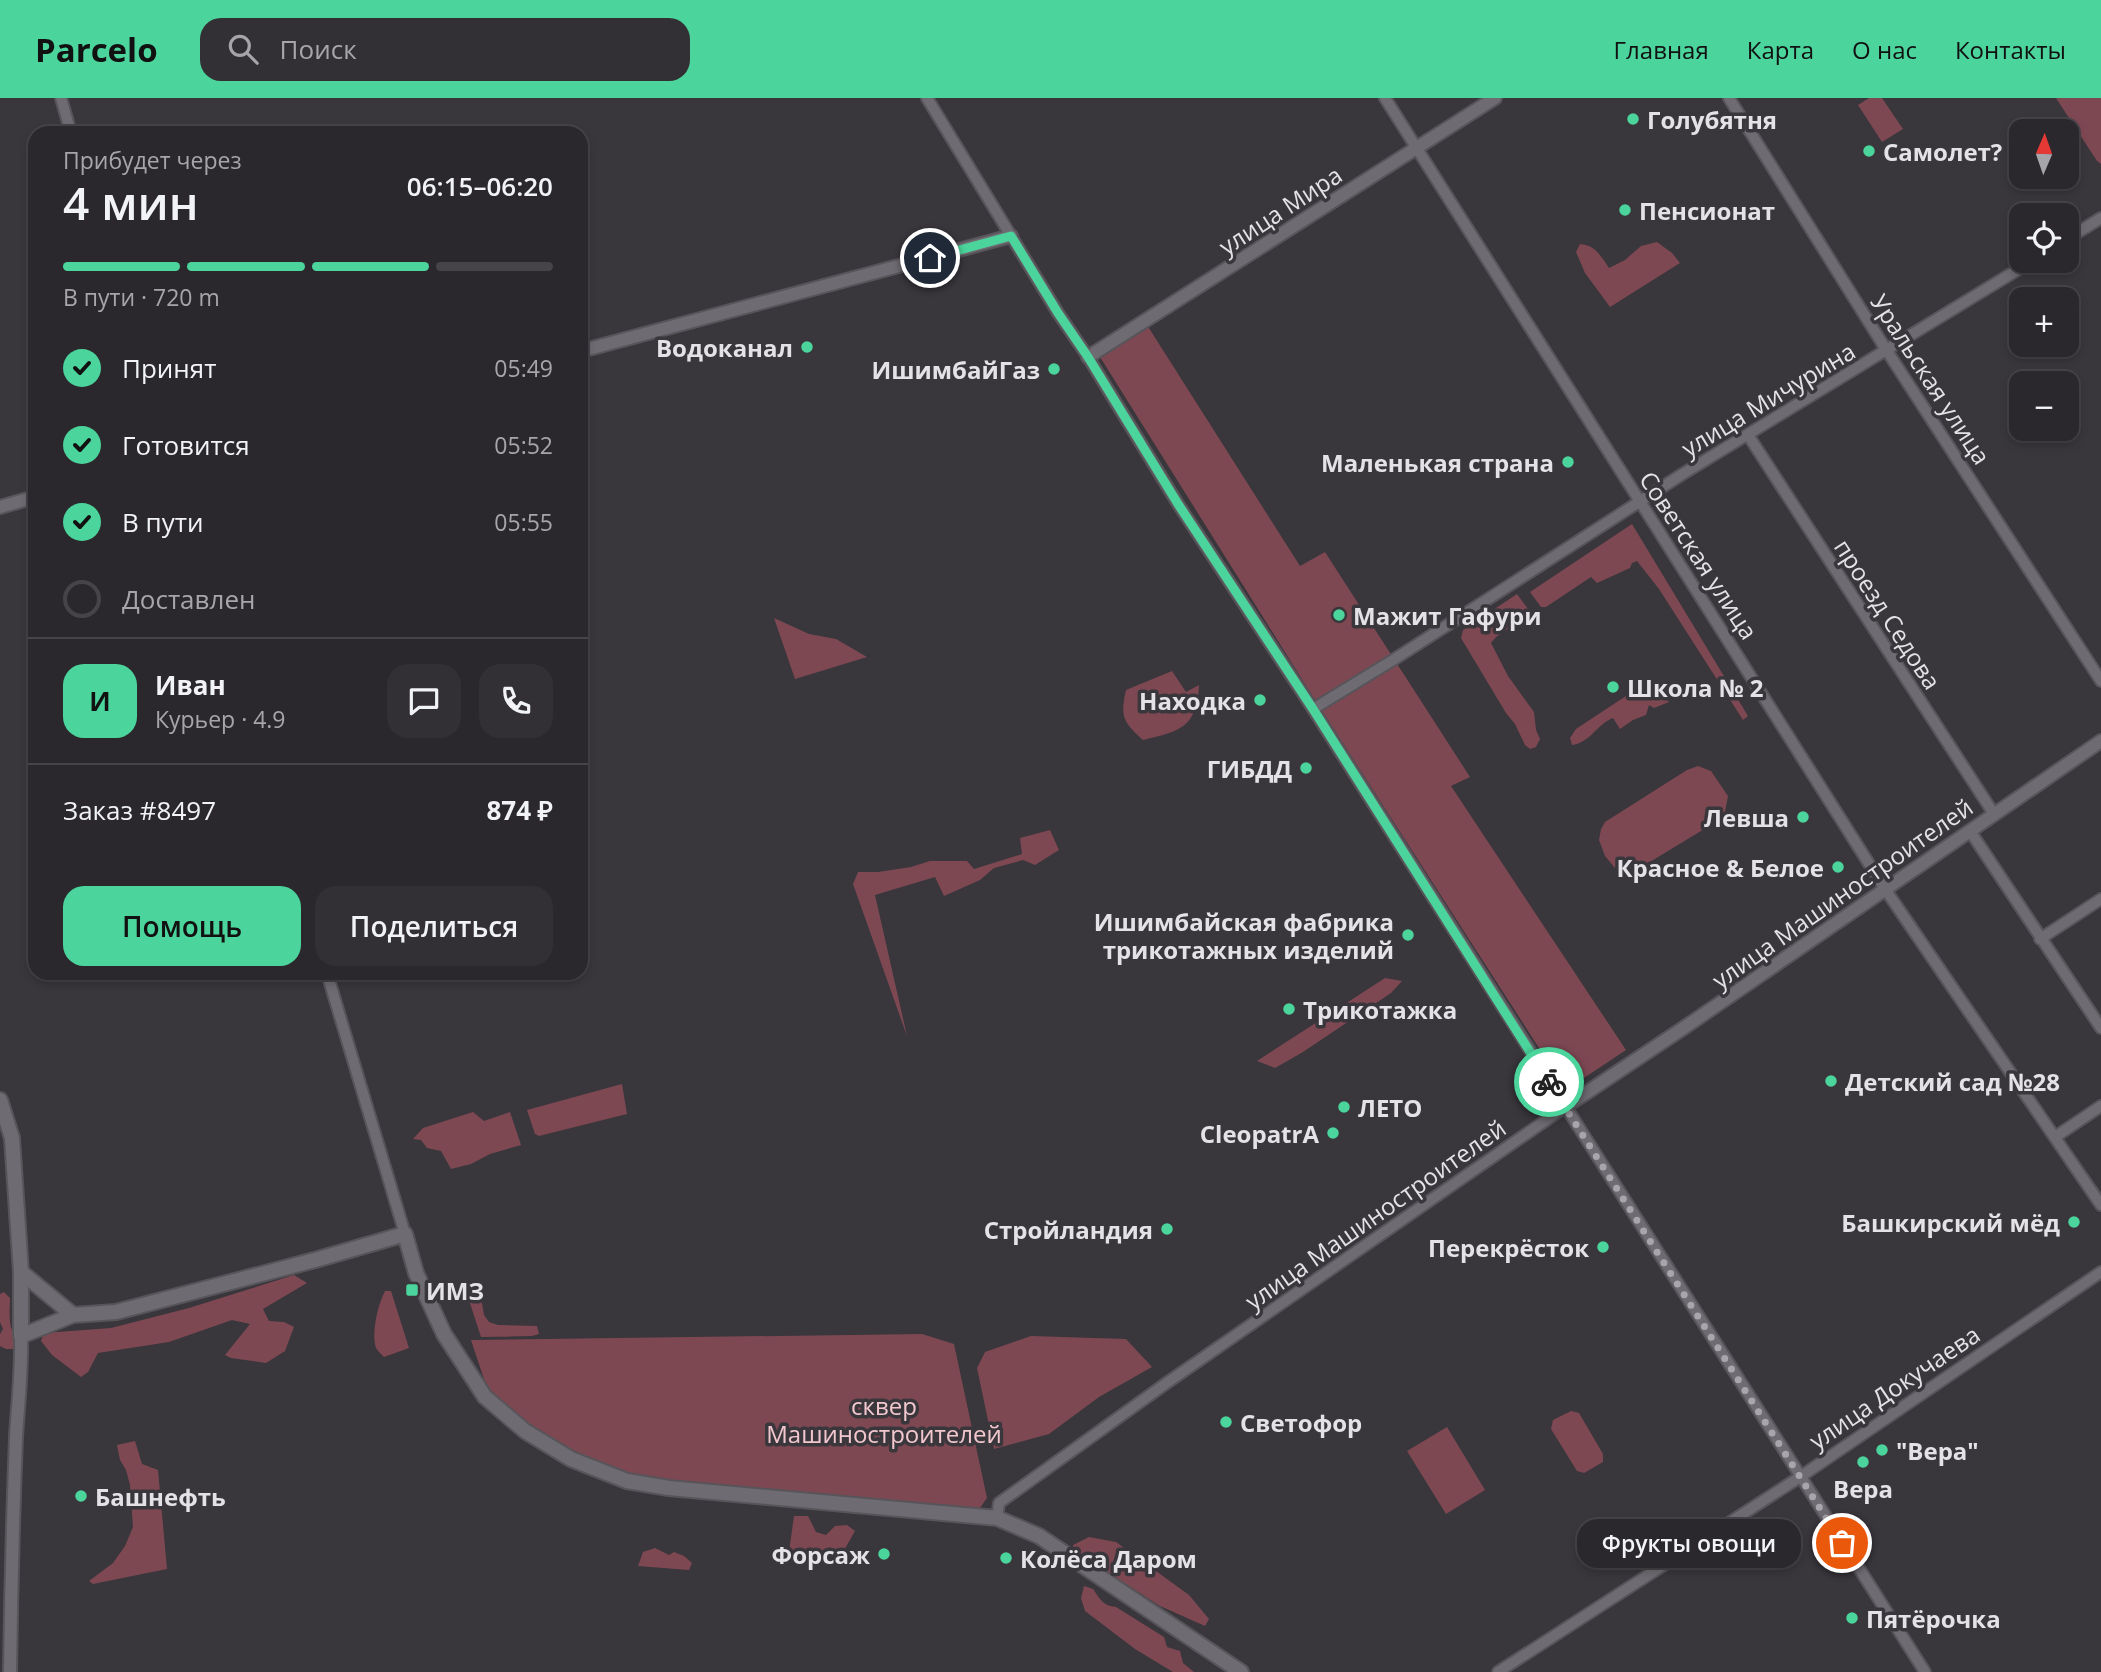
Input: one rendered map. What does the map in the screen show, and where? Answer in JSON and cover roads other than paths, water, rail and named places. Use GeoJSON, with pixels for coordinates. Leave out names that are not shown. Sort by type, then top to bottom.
{"type":"FeatureCollection","features":[{"type":"Feature","properties":{"kind":"main road"},"geometry":{"type":"LineString","coordinates":[[0,1100],[12,1138],[21,1272],[21,1336],[73,1315],[116,1312],[405,1234],[416,1273],[444,1334],[485,1397],[525,1431],[570,1459],[628,1481],[669,1489],[997,1518],[1040,1536],[1241,1672]]}},
{"type":"Feature","properties":{"kind":"main road"},"geometry":{"type":"LineString","coordinates":[[21,1272],[73,1315]]}},
{"type":"Feature","properties":{"kind":"street"},"geometry":{"type":"LineString","coordinates":[[61,98],[69,126]]}},
{"type":"Feature","properties":{"kind":"street"},"geometry":{"type":"LineString","coordinates":[[927,98],[1178,504],[1313,709],[1925,1672]]}},
{"type":"Feature","properties":{"kind":"street","name":"Советская улица"},"geometry":{"type":"LineString","coordinates":[[1385,98],[1885,889],[2101,1206]]}},
{"type":"Feature","properties":{"kind":"street","name":"улица Мира"},"geometry":{"type":"LineString","coordinates":[[1088,357],[1495,98]]}},
{"type":"Feature","properties":{"kind":"street","name":"Уральская улица"},"geometry":{"type":"LineString","coordinates":[[1729,98],[1887,351],[2101,681]]}},
{"type":"Feature","properties":{"kind":"street"},"geometry":{"type":"LineString","coordinates":[[2079,232],[2101,218]]}},
{"type":"Feature","properties":{"kind":"street"},"geometry":{"type":"LineString","coordinates":[[588,349],[1011,236]]}},
{"type":"Feature","properties":{"kind":"street","name":"улица Мичурина"},"geometry":{"type":"LineString","coordinates":[[1313,709],[1640,502],[2013,273]]}},
{"type":"Feature","properties":{"kind":"street","name":"проезд Седова"},"geometry":{"type":"LineString","coordinates":[[1748,435],[1994,814]]}},
{"type":"Feature","properties":{"kind":"street"},"geometry":{"type":"LineString","coordinates":[[0,507],[28,499]]}},
{"type":"Feature","properties":{"kind":"street","name":"улица Машиностроителей"},"geometry":{"type":"LineString","coordinates":[[997,1518],[999,1503],[1168,1382],[2101,741]]}},
{"type":"Feature","properties":{"kind":"street"},"geometry":{"type":"LineString","coordinates":[[1970,831],[2101,1028]]}},
{"type":"Feature","properties":{"kind":"street"},"geometry":{"type":"LineString","coordinates":[[2040,939],[2101,899]]}},
{"type":"Feature","properties":{"kind":"street"},"geometry":{"type":"LineString","coordinates":[[329,980],[405,1234]]}},
{"type":"Feature","properties":{"kind":"street"},"geometry":{"type":"LineString","coordinates":[[2055,1137],[2101,1106]]}},
{"type":"Feature","properties":{"kind":"street","name":"улица Докучаева"},"geometry":{"type":"LineString","coordinates":[[1498,1672],[1800,1477],[2101,1272]]}},
{"type":"Feature","properties":{"kind":"street"},"geometry":{"type":"LineString","coordinates":[[10,1672],[11,1566],[17,1414],[22,1363],[21,1336]]}},
{"type":"Feature","properties":{"kind":"place","name":"Голубятня"},"geometry":{"type":"Point","coordinates":[1633,119]}},
{"type":"Feature","properties":{"kind":"place","name":"Самолет?"},"geometry":{"type":"Point","coordinates":[1869,151]}},
{"type":"Feature","properties":{"kind":"place","name":"Пенсионат"},"geometry":{"type":"Point","coordinates":[1625,210]}},
{"type":"Feature","properties":{"kind":"place","name":"Водоканал"},"geometry":{"type":"Point","coordinates":[807,347]}},
{"type":"Feature","properties":{"kind":"place","name":"ИшимбайГаз"},"geometry":{"type":"Point","coordinates":[1054,369]}},
{"type":"Feature","properties":{"kind":"place","name":"Маленькая страна"},"geometry":{"type":"Point","coordinates":[1568,462]}},
{"type":"Feature","properties":{"kind":"place","name":"Мажит Гафури"},"geometry":{"type":"Point","coordinates":[1339,615]}},
{"type":"Feature","properties":{"kind":"place","name":"Школа № 2"},"geometry":{"type":"Point","coordinates":[1613,687]}},
{"type":"Feature","properties":{"kind":"place","name":"Находка"},"geometry":{"type":"Point","coordinates":[1260,700]}},
{"type":"Feature","properties":{"kind":"place","name":"ГИБДД"},"geometry":{"type":"Point","coordinates":[1306,768]}},
{"type":"Feature","properties":{"kind":"place","name":"Левша"},"geometry":{"type":"Point","coordinates":[1803,817]}},
{"type":"Feature","properties":{"kind":"place","name":"Красное & Белое"},"geometry":{"type":"Point","coordinates":[1838,867]}},
{"type":"Feature","properties":{"kind":"place","name":"Ишимбайская фабрика трикотажных изделий"},"geometry":{"type":"Point","coordinates":[1408,935]}},
{"type":"Feature","properties":{"kind":"place","name":"Трикотажка"},"geometry":{"type":"Point","coordinates":[1289,1009]}},
{"type":"Feature","properties":{"kind":"place","name":"Детский сад №28"},"geometry":{"type":"Point","coordinates":[1831,1081]}},
{"type":"Feature","properties":{"kind":"place","name":"ЛЕТО"},"geometry":{"type":"Point","coordinates":[1344,1107]}},
{"type":"Feature","properties":{"kind":"place","name":"CleopatrA"},"geometry":{"type":"Point","coordinates":[1333,1133]}},
{"type":"Feature","properties":{"kind":"place","name":"Башкирский мёд"},"geometry":{"type":"Point","coordinates":[2074,1222]}},
{"type":"Feature","properties":{"kind":"place","name":"Стройландия"},"geometry":{"type":"Point","coordinates":[1167,1229]}},
{"type":"Feature","properties":{"kind":"place","name":"Перекрёсток"},"geometry":{"type":"Point","coordinates":[1603,1247]}},
{"type":"Feature","properties":{"kind":"place","name":"ИМЗ"},"geometry":{"type":"Point","coordinates":[412,1290]}},
{"type":"Feature","properties":{"kind":"place","name":"Светофор"},"geometry":{"type":"Point","coordinates":[1226,1422]}},
{"type":"Feature","properties":{"kind":"place","name":"\"Вера\""},"geometry":{"type":"Point","coordinates":[1882,1450]}},
{"type":"Feature","properties":{"kind":"place","name":"Вера"},"geometry":{"type":"Point","coordinates":[1863,1462]}},
{"type":"Feature","properties":{"kind":"place","name":"Башнефть"},"geometry":{"type":"Point","coordinates":[81,1496]}},
{"type":"Feature","properties":{"kind":"place","name":"Фрукты овощи"},"geometry":{"type":"Point","coordinates":[1842,1543]}},
{"type":"Feature","properties":{"kind":"place","name":"Форсаж"},"geometry":{"type":"Point","coordinates":[884,1554]}},
{"type":"Feature","properties":{"kind":"place","name":"Колёса Даром"},"geometry":{"type":"Point","coordinates":[1006,1558]}},
{"type":"Feature","properties":{"kind":"place","name":"Пятёрочка"},"geometry":{"type":"Point","coordinates":[1852,1618]}},
{"type":"Feature","properties":{"kind":"park label","name":"сквер Машиностроителей"},"geometry":{"type":"Point","coordinates":[884,1419]}}]}
